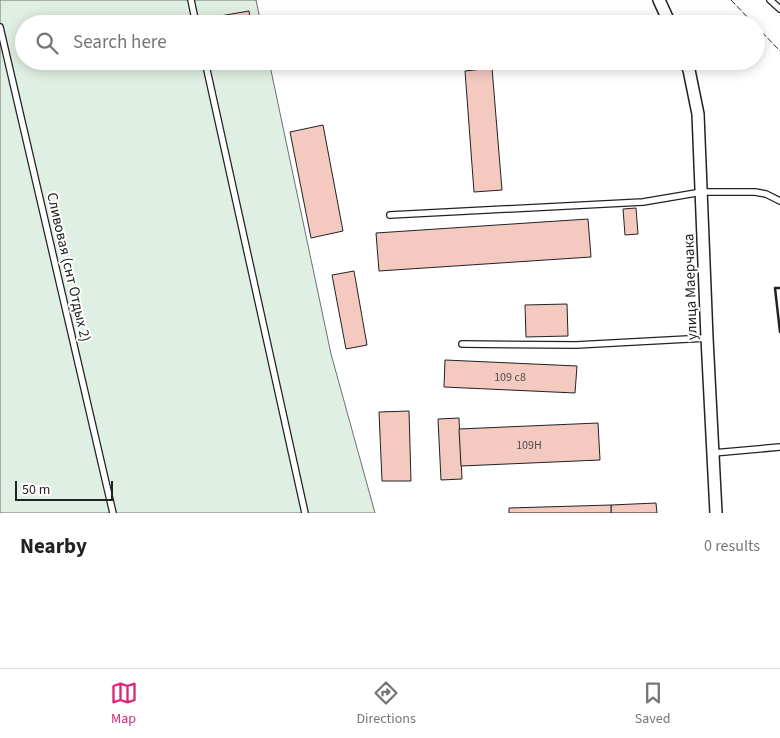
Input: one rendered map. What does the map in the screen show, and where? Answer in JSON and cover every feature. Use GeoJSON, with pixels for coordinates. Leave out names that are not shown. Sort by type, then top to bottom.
{"type":"FeatureCollection","features":[{"type":"Feature","properties":{"kind":"street"},"geometry":{"type":"LineString","coordinates":[[659,0],[666,15]]}},
{"type":"Feature","properties":{"kind":"street","name":"улица Маерчака"},"geometry":{"type":"LineString","coordinates":[[689,70],[698,114],[716,513]]}},
{"type":"Feature","properties":{"kind":"lane"},"geometry":{"type":"LineString","coordinates":[[191,0],[194,15]]}},
{"type":"Feature","properties":{"kind":"lane"},"geometry":{"type":"LineString","coordinates":[[770,0],[780,10]]}},
{"type":"Feature","properties":{"kind":"lane","name":"Сливовая (снт Отдых 2)"},"geometry":{"type":"LineString","coordinates":[[0,27],[113,513]]}},
{"type":"Feature","properties":{"kind":"lane"},"geometry":{"type":"LineString","coordinates":[[207,70],[305,513]]}},
{"type":"Feature","properties":{"kind":"lane"},"geometry":{"type":"LineString","coordinates":[[390,215],[643,202],[702,192],[755,192],[766,194],[780,201]]}},
{"type":"Feature","properties":{"kind":"lane"},"geometry":{"type":"LineString","coordinates":[[462,344],[576,345],[707,338]]}},
{"type":"Feature","properties":{"kind":"lane"},"geometry":{"type":"LineString","coordinates":[[713,453],[780,446]]}},
{"type":"Feature","properties":{"kind":"green space"},"geometry":{"type":"Polygon","coordinates":[[[0,0],[256,0],[259,15],[15,15],[15,70],[271,70],[331,354],[375,513],[0,513],[0,0]]]}},
{"type":"Feature","properties":{"kind":"building"},"geometry":{"type":"Polygon","coordinates":[[[249,11],[250,15],[226,15],[249,11]]]}},
{"type":"Feature","properties":{"kind":"building"},"geometry":{"type":"Polygon","coordinates":[[[492,70],[502,190],[474,192],[465,71],[492,70]]]}},
{"type":"Feature","properties":{"kind":"building"},"geometry":{"type":"Polygon","coordinates":[[[323,125],[343,231],[311,238],[290,132],[323,125]]]}},
{"type":"Feature","properties":{"kind":"building"},"geometry":{"type":"Polygon","coordinates":[[[636,208],[638,234],[625,235],[623,209],[636,208]]]}},
{"type":"Feature","properties":{"kind":"building"},"geometry":{"type":"Polygon","coordinates":[[[588,219],[591,257],[379,271],[376,233],[588,219]]]}},
{"type":"Feature","properties":{"kind":"building"},"geometry":{"type":"Polygon","coordinates":[[[354,271],[367,345],[346,349],[332,275],[354,271]]]}},
{"type":"Feature","properties":{"kind":"building"},"geometry":{"type":"Polygon","coordinates":[[[567,304],[568,336],[526,337],[525,305],[567,304]]]}},
{"type":"Feature","properties":{"kind":"building"},"geometry":{"type":"Polygon","coordinates":[[[445,360],[577,366],[575,393],[444,387],[445,360]]]}},
{"type":"Feature","properties":{"kind":"building"},"geometry":{"type":"Polygon","coordinates":[[[409,411],[411,481],[382,481],[379,412],[409,411]]]}},
{"type":"Feature","properties":{"kind":"building"},"geometry":{"type":"Polygon","coordinates":[[[459,418],[462,479],[441,480],[438,419],[459,418]]]}},
{"type":"Feature","properties":{"kind":"building"},"geometry":{"type":"Polygon","coordinates":[[[598,423],[600,460],[461,466],[459,429],[598,423]]]}},
{"type":"Feature","properties":{"kind":"building"},"geometry":{"type":"Polygon","coordinates":[[[656,503],[657,513],[611,513],[611,505],[656,503]]]}},
{"type":"Feature","properties":{"kind":"building"},"geometry":{"type":"Polygon","coordinates":[[[611,505],[611,513],[509,513],[509,508],[611,505]]]}},
{"type":"Feature","properties":{"kind":"fence"},"geometry":{"type":"LineString","coordinates":[[731,0],[745,15]]}},
{"type":"Feature","properties":{"kind":"fence"},"geometry":{"type":"LineString","coordinates":[[765,35],[780,51]]}},
{"type":"Feature","properties":{"kind":"wall"},"geometry":{"type":"LineString","coordinates":[[780,288],[775,288],[780,332]]}}]}
